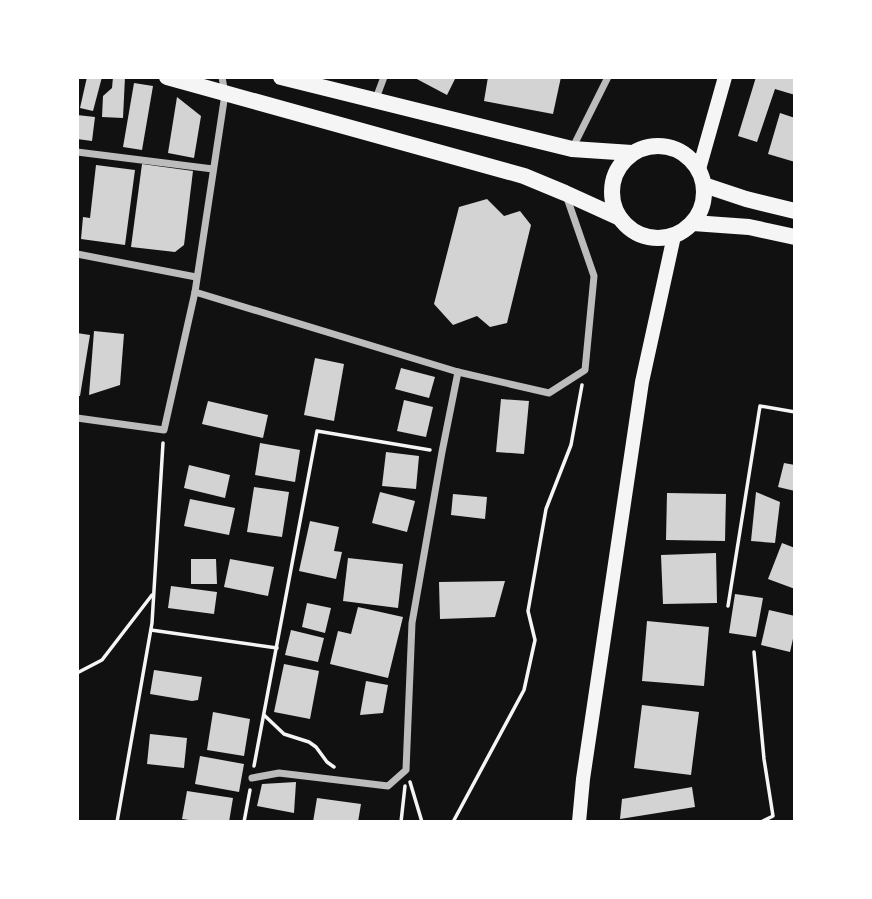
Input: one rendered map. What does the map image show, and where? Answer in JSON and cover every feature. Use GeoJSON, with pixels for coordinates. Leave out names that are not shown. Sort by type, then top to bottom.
{"type":"FeatureCollection","features":[{"type":"Feature","properties":{"kind":"main road"},"geometry":{"type":"LineString","coordinates":[[167,77],[524,177],[620,218]]}},
{"type":"Feature","properties":{"kind":"main road"},"geometry":{"type":"LineString","coordinates":[[281,77],[572,149],[632,153]]}},
{"type":"Feature","properties":{"kind":"main road"},"geometry":{"type":"LineString","coordinates":[[725,77],[701,177],[703,200],[693,223],[674,236],[658,239],[643,236],[630,229],[613,205],[614,176],[622,163],[632,153],[646,147],[661,146],[675,149],[689,157],[701,177],[746,200],[795,211]]}},
{"type":"Feature","properties":{"kind":"main road"},"geometry":{"type":"LineString","coordinates":[[693,223],[749,227],[795,237]]}},
{"type":"Feature","properties":{"kind":"main road"},"geometry":{"type":"LineString","coordinates":[[579,822],[583,779],[642,382],[674,236]]}},
{"type":"Feature","properties":{"kind":"street"},"geometry":{"type":"LineString","coordinates":[[77,418],[163,430],[195,292],[225,94],[222,77]]}},
{"type":"Feature","properties":{"kind":"street"},"geometry":{"type":"LineString","coordinates":[[375,101],[384,77]]}},
{"type":"Feature","properties":{"kind":"street"},"geometry":{"type":"LineString","coordinates":[[572,149],[608,77]]}},
{"type":"Feature","properties":{"kind":"street"},"geometry":{"type":"LineString","coordinates":[[77,152],[213,169]]}},
{"type":"Feature","properties":{"kind":"street"},"geometry":{"type":"LineString","coordinates":[[195,292],[458,372],[549,393],[585,370],[594,276],[565,193]]}},
{"type":"Feature","properties":{"kind":"street"},"geometry":{"type":"LineString","coordinates":[[77,254],[196,277]]}},
{"type":"Feature","properties":{"kind":"street"},"geometry":{"type":"LineString","coordinates":[[252,778],[279,773],[388,786],[406,770],[412,623],[458,372]]}},
{"type":"Feature","properties":{"kind":"path"},"geometry":{"type":"LineString","coordinates":[[453,822],[524,690],[535,640],[528,611],[546,509],[571,445],[585,370]]}},
{"type":"Feature","properties":{"kind":"path"},"geometry":{"type":"LineString","coordinates":[[727,606],[760,406],[795,412]]}},
{"type":"Feature","properties":{"kind":"path"},"geometry":{"type":"LineString","coordinates":[[117,822],[151,630],[163,430]]}},
{"type":"Feature","properties":{"kind":"path"},"geometry":{"type":"LineString","coordinates":[[244,822],[317,431],[442,452]]}},
{"type":"Feature","properties":{"kind":"path"},"geometry":{"type":"LineString","coordinates":[[77,673],[102,660],[153,593]]}},
{"type":"Feature","properties":{"kind":"path"},"geometry":{"type":"LineString","coordinates":[[151,630],[276,648]]}},
{"type":"Feature","properties":{"kind":"path"},"geometry":{"type":"LineString","coordinates":[[754,653],[772,816],[761,822]]}},
{"type":"Feature","properties":{"kind":"path"},"geometry":{"type":"LineString","coordinates":[[264,715],[284,734],[316,747],[327,762],[356,782]]}},
{"type":"Feature","properties":{"kind":"path"},"geometry":{"type":"LineString","coordinates":[[401,822],[406,770]]}},
{"type":"Feature","properties":{"kind":"path"},"geometry":{"type":"LineString","coordinates":[[406,770],[422,822]]}},
{"type":"Feature","properties":{"kind":"building"},"geometry":{"type":"Polygon","coordinates":[[[87,77],[102,77],[93,111],[80,108],[87,77]]]}},
{"type":"Feature","properties":{"kind":"building"},"geometry":{"type":"Polygon","coordinates":[[[113,77],[125,77],[123,118],[102,117],[103,96],[112,88],[113,77]]]}},
{"type":"Feature","properties":{"kind":"building"},"geometry":{"type":"Polygon","coordinates":[[[413,77],[456,77],[447,95],[413,77]]]}},
{"type":"Feature","properties":{"kind":"building"},"geometry":{"type":"Polygon","coordinates":[[[488,77],[561,77],[553,114],[484,101],[488,77]]]}},
{"type":"Feature","properties":{"kind":"building"},"geometry":{"type":"Polygon","coordinates":[[[756,77],[795,77],[795,95],[775,89],[757,142],[738,136],[756,77]]]}},
{"type":"Feature","properties":{"kind":"building"},"geometry":{"type":"Polygon","coordinates":[[[134,83],[153,86],[142,150],[123,147],[134,83]]]}},
{"type":"Feature","properties":{"kind":"building"},"geometry":{"type":"Polygon","coordinates":[[[177,97],[201,116],[194,158],[168,153],[177,97]]]}},
{"type":"Feature","properties":{"kind":"building"},"geometry":{"type":"Polygon","coordinates":[[[780,113],[795,118],[795,162],[768,154],[780,113]]]}},
{"type":"Feature","properties":{"kind":"building"},"geometry":{"type":"Polygon","coordinates":[[[77,115],[95,117],[92,141],[77,139],[77,115]]]}},
{"type":"Feature","properties":{"kind":"building"},"geometry":{"type":"Polygon","coordinates":[[[142,164],[193,171],[184,245],[175,252],[131,247],[142,164]]]}},
{"type":"Feature","properties":{"kind":"building"},"geometry":{"type":"Polygon","coordinates":[[[96,165],[135,170],[125,245],[81,239],[83,217],[90,218],[96,165]]]}},
{"type":"Feature","properties":{"kind":"building"},"geometry":{"type":"Polygon","coordinates":[[[487,199],[504,216],[520,211],[531,225],[507,323],[490,327],[477,316],[453,325],[434,304],[459,207],[487,199]]]}},
{"type":"Feature","properties":{"kind":"building"},"geometry":{"type":"Polygon","coordinates":[[[94,331],[124,334],[120,385],[89,395],[94,331]]]}},
{"type":"Feature","properties":{"kind":"building"},"geometry":{"type":"Polygon","coordinates":[[[77,333],[90,335],[80,396],[77,396],[77,333]]]}},
{"type":"Feature","properties":{"kind":"building"},"geometry":{"type":"Polygon","coordinates":[[[315,358],[344,364],[334,421],[304,415],[315,358]]]}},
{"type":"Feature","properties":{"kind":"building"},"geometry":{"type":"Polygon","coordinates":[[[401,368],[435,377],[429,398],[395,389],[401,368]]]}},
{"type":"Feature","properties":{"kind":"building"},"geometry":{"type":"Polygon","coordinates":[[[501,399],[529,401],[524,454],[496,452],[501,399]]]}},
{"type":"Feature","properties":{"kind":"building"},"geometry":{"type":"Polygon","coordinates":[[[404,400],[433,407],[426,437],[397,431],[404,400]]]}},
{"type":"Feature","properties":{"kind":"building"},"geometry":{"type":"Polygon","coordinates":[[[208,401],[268,415],[263,438],[202,424],[208,401]]]}},
{"type":"Feature","properties":{"kind":"building"},"geometry":{"type":"Polygon","coordinates":[[[260,443],[300,450],[295,482],[255,475],[260,443]]]}},
{"type":"Feature","properties":{"kind":"building"},"geometry":{"type":"Polygon","coordinates":[[[386,452],[419,456],[416,489],[382,486],[386,452]]]}},
{"type":"Feature","properties":{"kind":"building"},"geometry":{"type":"Polygon","coordinates":[[[784,463],[795,465],[795,491],[778,487],[784,463]]]}},
{"type":"Feature","properties":{"kind":"building"},"geometry":{"type":"Polygon","coordinates":[[[189,465],[230,475],[225,498],[184,488],[189,465]]]}},
{"type":"Feature","properties":{"kind":"building"},"geometry":{"type":"Polygon","coordinates":[[[254,487],[289,492],[282,537],[247,532],[254,487]]]}},
{"type":"Feature","properties":{"kind":"building"},"geometry":{"type":"Polygon","coordinates":[[[380,492],[415,501],[407,532],[372,523],[380,492]]]}},
{"type":"Feature","properties":{"kind":"building"},"geometry":{"type":"Polygon","coordinates":[[[756,492],[780,502],[775,543],[751,541],[756,492]]]}},
{"type":"Feature","properties":{"kind":"building"},"geometry":{"type":"Polygon","coordinates":[[[667,493],[726,494],[725,541],[666,540],[667,493]]]}},
{"type":"Feature","properties":{"kind":"building"},"geometry":{"type":"Polygon","coordinates":[[[453,494],[487,497],[485,519],[451,515],[453,494]]]}},
{"type":"Feature","properties":{"kind":"building"},"geometry":{"type":"Polygon","coordinates":[[[190,499],[235,508],[229,535],[184,526],[190,499]]]}},
{"type":"Feature","properties":{"kind":"building"},"geometry":{"type":"Polygon","coordinates":[[[310,521],[339,527],[334,551],[342,552],[336,579],[299,571],[310,521]]]}},
{"type":"Feature","properties":{"kind":"building"},"geometry":{"type":"Polygon","coordinates":[[[782,543],[795,548],[795,589],[768,579],[782,543]]]}},
{"type":"Feature","properties":{"kind":"building"},"geometry":{"type":"Polygon","coordinates":[[[716,553],[717,603],[663,604],[661,555],[716,553]]]}},
{"type":"Feature","properties":{"kind":"building"},"geometry":{"type":"Polygon","coordinates":[[[348,558],[403,564],[398,608],[343,601],[348,558]]]}},
{"type":"Feature","properties":{"kind":"building"},"geometry":{"type":"Polygon","coordinates":[[[191,559],[216,559],[217,584],[191,584],[191,559]]]}},
{"type":"Feature","properties":{"kind":"building"},"geometry":{"type":"Polygon","coordinates":[[[230,559],[274,567],[268,596],[224,587],[230,559]]]}},
{"type":"Feature","properties":{"kind":"building"},"geometry":{"type":"Polygon","coordinates":[[[505,581],[495,617],[440,619],[439,582],[505,581]]]}},
{"type":"Feature","properties":{"kind":"building"},"geometry":{"type":"Polygon","coordinates":[[[171,586],[217,592],[214,614],[168,608],[171,586]]]}},
{"type":"Feature","properties":{"kind":"building"},"geometry":{"type":"Polygon","coordinates":[[[735,594],[763,598],[756,637],[729,633],[735,594]]]}},
{"type":"Feature","properties":{"kind":"building"},"geometry":{"type":"Polygon","coordinates":[[[307,603],[331,608],[325,633],[302,627],[307,603]]]}},
{"type":"Feature","properties":{"kind":"building"},"geometry":{"type":"Polygon","coordinates":[[[358,607],[403,617],[388,678],[330,664],[338,631],[351,634],[358,607]]]}},
{"type":"Feature","properties":{"kind":"building"},"geometry":{"type":"Polygon","coordinates":[[[769,610],[795,616],[790,652],[761,645],[769,610]]]}},
{"type":"Feature","properties":{"kind":"building"},"geometry":{"type":"Polygon","coordinates":[[[647,621],[709,627],[704,686],[642,681],[647,621]]]}},
{"type":"Feature","properties":{"kind":"building"},"geometry":{"type":"Polygon","coordinates":[[[291,630],[324,638],[318,662],[285,655],[291,630]]]}},
{"type":"Feature","properties":{"kind":"building"},"geometry":{"type":"Polygon","coordinates":[[[284,664],[319,671],[310,719],[274,712],[284,664]]]}},
{"type":"Feature","properties":{"kind":"building"},"geometry":{"type":"Polygon","coordinates":[[[154,670],[202,677],[198,700],[150,694],[154,670]]]}},
{"type":"Feature","properties":{"kind":"building"},"geometry":{"type":"Polygon","coordinates":[[[366,681],[388,685],[383,713],[360,715],[366,681]]]}},
{"type":"Feature","properties":{"kind":"building"},"geometry":{"type":"Polygon","coordinates":[[[642,705],[699,712],[691,775],[634,768],[642,705]]]}},
{"type":"Feature","properties":{"kind":"building"},"geometry":{"type":"Polygon","coordinates":[[[213,712],[250,719],[244,756],[207,750],[213,712]]]}},
{"type":"Feature","properties":{"kind":"building"},"geometry":{"type":"Polygon","coordinates":[[[150,734],[187,738],[184,768],[147,764],[150,734]]]}},
{"type":"Feature","properties":{"kind":"building"},"geometry":{"type":"Polygon","coordinates":[[[200,756],[244,764],[239,792],[195,784],[200,756]]]}},
{"type":"Feature","properties":{"kind":"building"},"geometry":{"type":"Polygon","coordinates":[[[296,782],[294,813],[257,806],[262,784],[296,782]]]}},
{"type":"Feature","properties":{"kind":"building"},"geometry":{"type":"Polygon","coordinates":[[[692,787],[695,807],[620,819],[622,799],[692,787]]]}},
{"type":"Feature","properties":{"kind":"building"},"geometry":{"type":"Polygon","coordinates":[[[187,791],[233,798],[229,822],[182,819],[187,791]]]}},
{"type":"Feature","properties":{"kind":"building"},"geometry":{"type":"Polygon","coordinates":[[[317,798],[361,804],[358,822],[313,822],[317,798]]]}}]}
